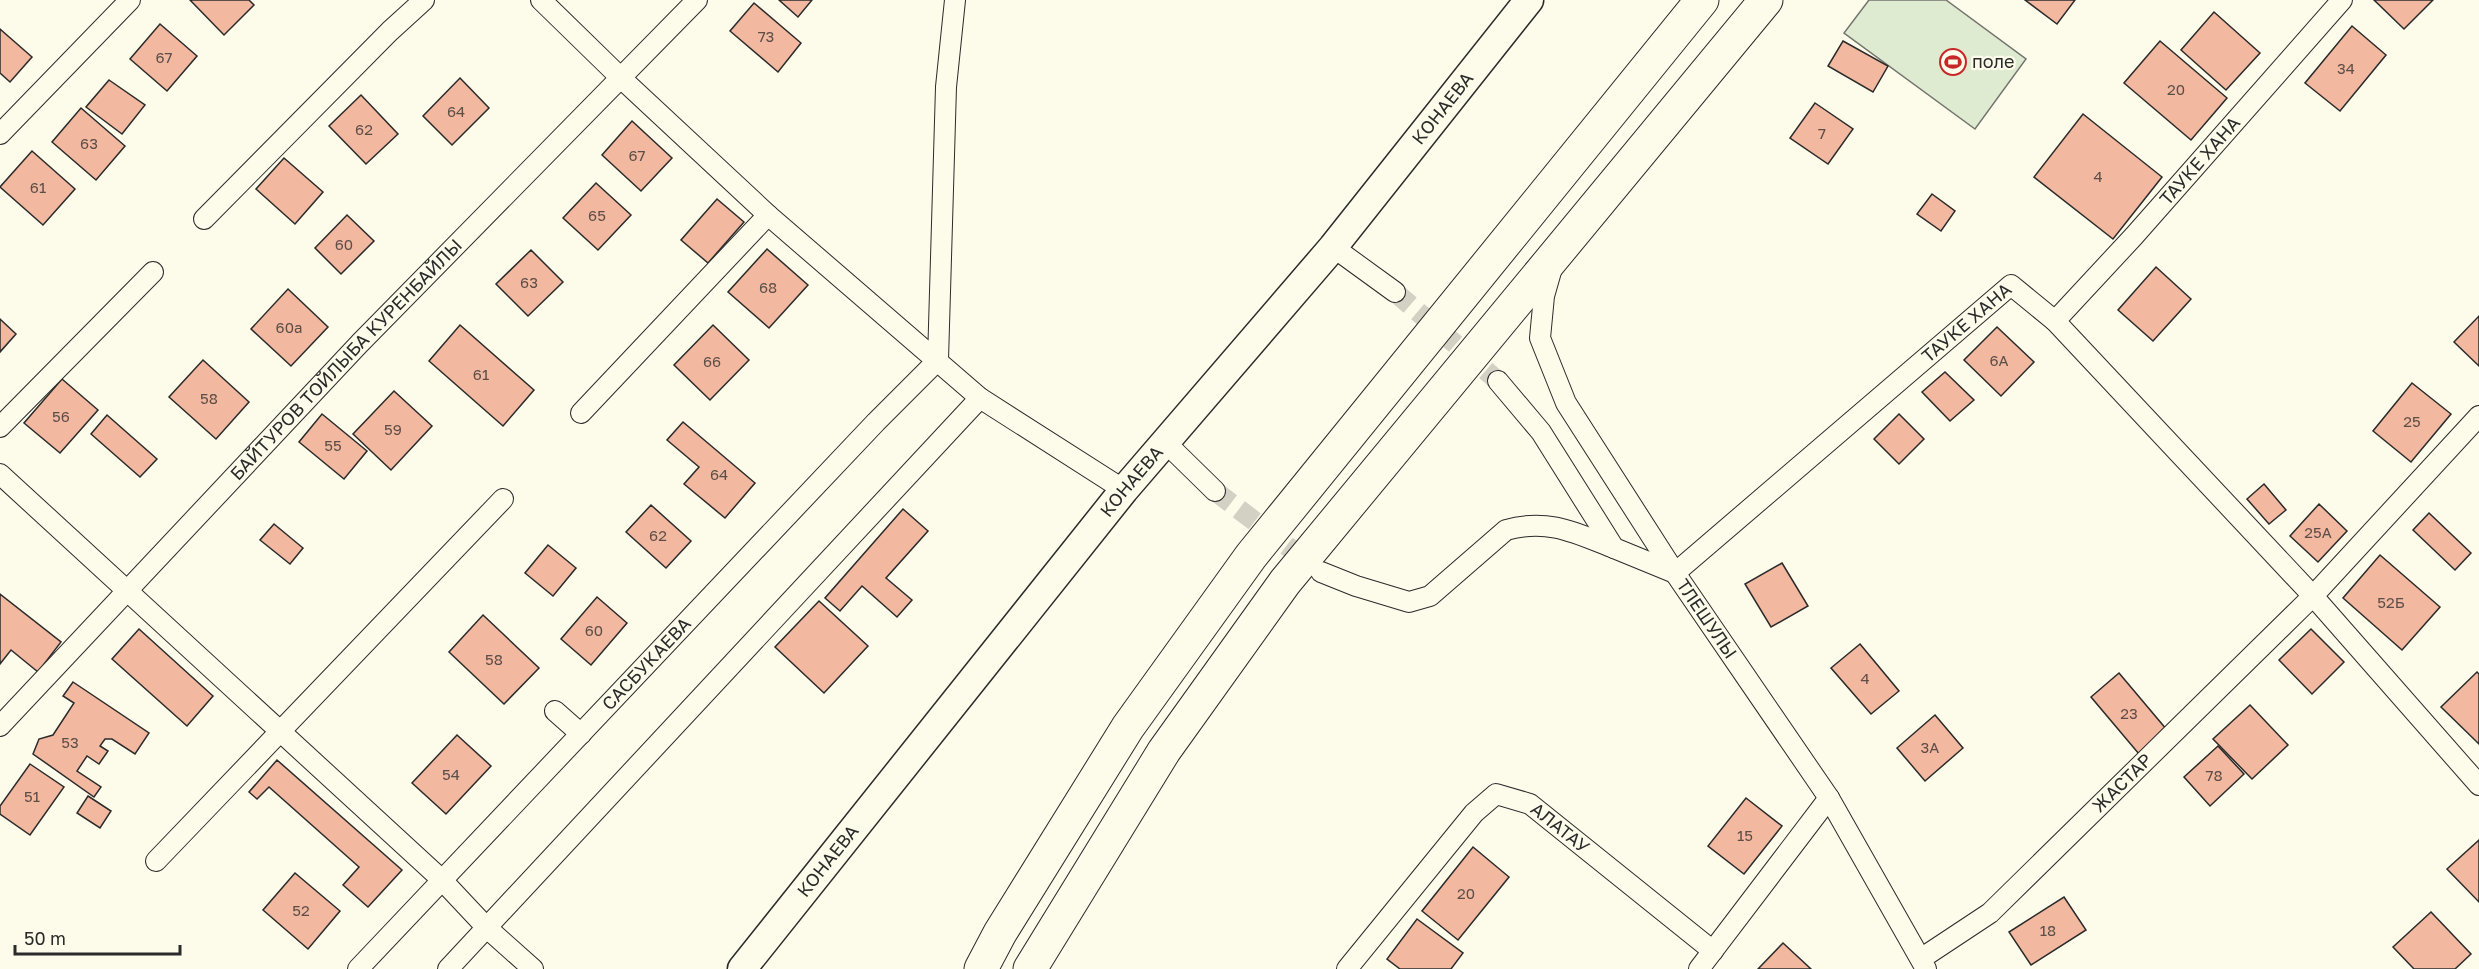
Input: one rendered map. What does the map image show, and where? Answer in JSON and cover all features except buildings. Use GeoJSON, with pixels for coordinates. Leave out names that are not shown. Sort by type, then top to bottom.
{"type":"FeatureCollection","features":[{"type":"Feature","properties":{"kind":"highway"},"geometry":{"type":"LineString","coordinates":[[981,969],[1000,933],[1128,727],[1251,556],[1702,0]]}},
{"type":"Feature","properties":{"kind":"highway"},"geometry":{"type":"LineString","coordinates":[[1030,969],[1164,751],[1285,582],[1766,0]]}},
{"type":"Feature","properties":{"kind":"main road","name":"КОНАЕВА"},"geometry":{"type":"LineString","coordinates":[[742,969],[1124,490],[1333,247],[1529,0]]}},
{"type":"Feature","properties":{"kind":"street"},"geometry":{"type":"LineString","coordinates":[[0,134],[130,0]]}},
{"type":"Feature","properties":{"kind":"street"},"geometry":{"type":"LineString","coordinates":[[204,219],[390,31],[424,0]]}},
{"type":"Feature","properties":{"kind":"street"},"geometry":{"type":"LineString","coordinates":[[542,0],[621,79],[768,215],[980,398],[1124,490]]}},
{"type":"Feature","properties":{"kind":"street","name":"БАЙТУРОВ ТОЙЛЫБА КУРЕНБАЙЛЫ"},"geometry":{"type":"LineString","coordinates":[[0,726],[360,343],[697,0]]}},
{"type":"Feature","properties":{"kind":"street"},"geometry":{"type":"LineString","coordinates":[[938,360],[946,87],[955,0]]}},
{"type":"Feature","properties":{"kind":"street","name":"ТАУКЕ ХАНА"},"geometry":{"type":"LineString","coordinates":[[2055,321],[2134,236],[2343,0]]}},
{"type":"Feature","properties":{"kind":"street"},"geometry":{"type":"LineString","coordinates":[[581,413],[768,215]]}},
{"type":"Feature","properties":{"kind":"street"},"geometry":{"type":"LineString","coordinates":[[1333,247],[1395,292]]}},
{"type":"Feature","properties":{"kind":"street","name":"ТЛЕШУЛЫ"},"geometry":{"type":"LineString","coordinates":[[1556,254],[1544,296],[1540,338],[1566,403],[1675,573],[1829,798],[1924,964]]}},
{"type":"Feature","properties":{"kind":"street"},"geometry":{"type":"LineString","coordinates":[[0,427],[153,272]]}},
{"type":"Feature","properties":{"kind":"street","name":"ТАУКЕ ХАНА"},"geometry":{"type":"LineString","coordinates":[[1675,573],[2011,285],[2055,321],[2313,596]]}},
{"type":"Feature","properties":{"kind":"street","name":"САСБУКАЕВА"},"geometry":{"type":"LineString","coordinates":[[358,969],[876,422],[938,360]]}},
{"type":"Feature","properties":{"kind":"street"},"geometry":{"type":"LineString","coordinates":[[1498,381],[1541,432],[1614,548]]}},
{"type":"Feature","properties":{"kind":"street"},"geometry":{"type":"LineString","coordinates":[[448,969],[980,398]]}},
{"type":"Feature","properties":{"kind":"street","name":"ЖАСТАР"},"geometry":{"type":"LineString","coordinates":[[1924,964],[1990,913],[2313,596],[2479,416]]}},
{"type":"Feature","properties":{"kind":"street"},"geometry":{"type":"LineString","coordinates":[[1166,443],[1215,491]]}},
{"type":"Feature","properties":{"kind":"street"},"geometry":{"type":"LineString","coordinates":[[0,474],[441,879],[487,928],[533,969]]}},
{"type":"Feature","properties":{"kind":"street"},"geometry":{"type":"LineString","coordinates":[[156,861],[503,499]]}},
{"type":"Feature","properties":{"kind":"street"},"geometry":{"type":"LineString","coordinates":[[1321,572],[1356,586],[1409,602],[1430,596],[1506,530],[1521,525],[1561,527],[1675,573]]}},
{"type":"Feature","properties":{"kind":"street"},"geometry":{"type":"LineString","coordinates":[[2313,596],[2479,785]]}},
{"type":"Feature","properties":{"kind":"street"},"geometry":{"type":"LineString","coordinates":[[555,711],[581,734]]}},
{"type":"Feature","properties":{"kind":"street","name":"АЛАТАУ"},"geometry":{"type":"LineString","coordinates":[[1347,969],[1474,813],[1496,794],[1530,804],[1713,951]]}},
{"type":"Feature","properties":{"kind":"street"},"geometry":{"type":"LineString","coordinates":[[1699,969],[1829,798]]}},
{"type":"Feature","properties":{"kind":"green space","name":"поле"},"geometry":{"type":"Polygon","coordinates":[[[1869,0],[1946,0],[2026,59],[1975,129],[1844,33],[1869,0]]]}},
{"type":"Feature","properties":{"kind":"tunnel"},"geometry":{"type":"LineString","coordinates":[[1395,292],[1498,381]]}},
{"type":"Feature","properties":{"kind":"tunnel"},"geometry":{"type":"LineString","coordinates":[[1215,491],[1312,565]]}},
{"type":"Feature","properties":{"kind":"place","name":"поле"},"geometry":{"type":"Point","coordinates":[1953,62]}}]}
